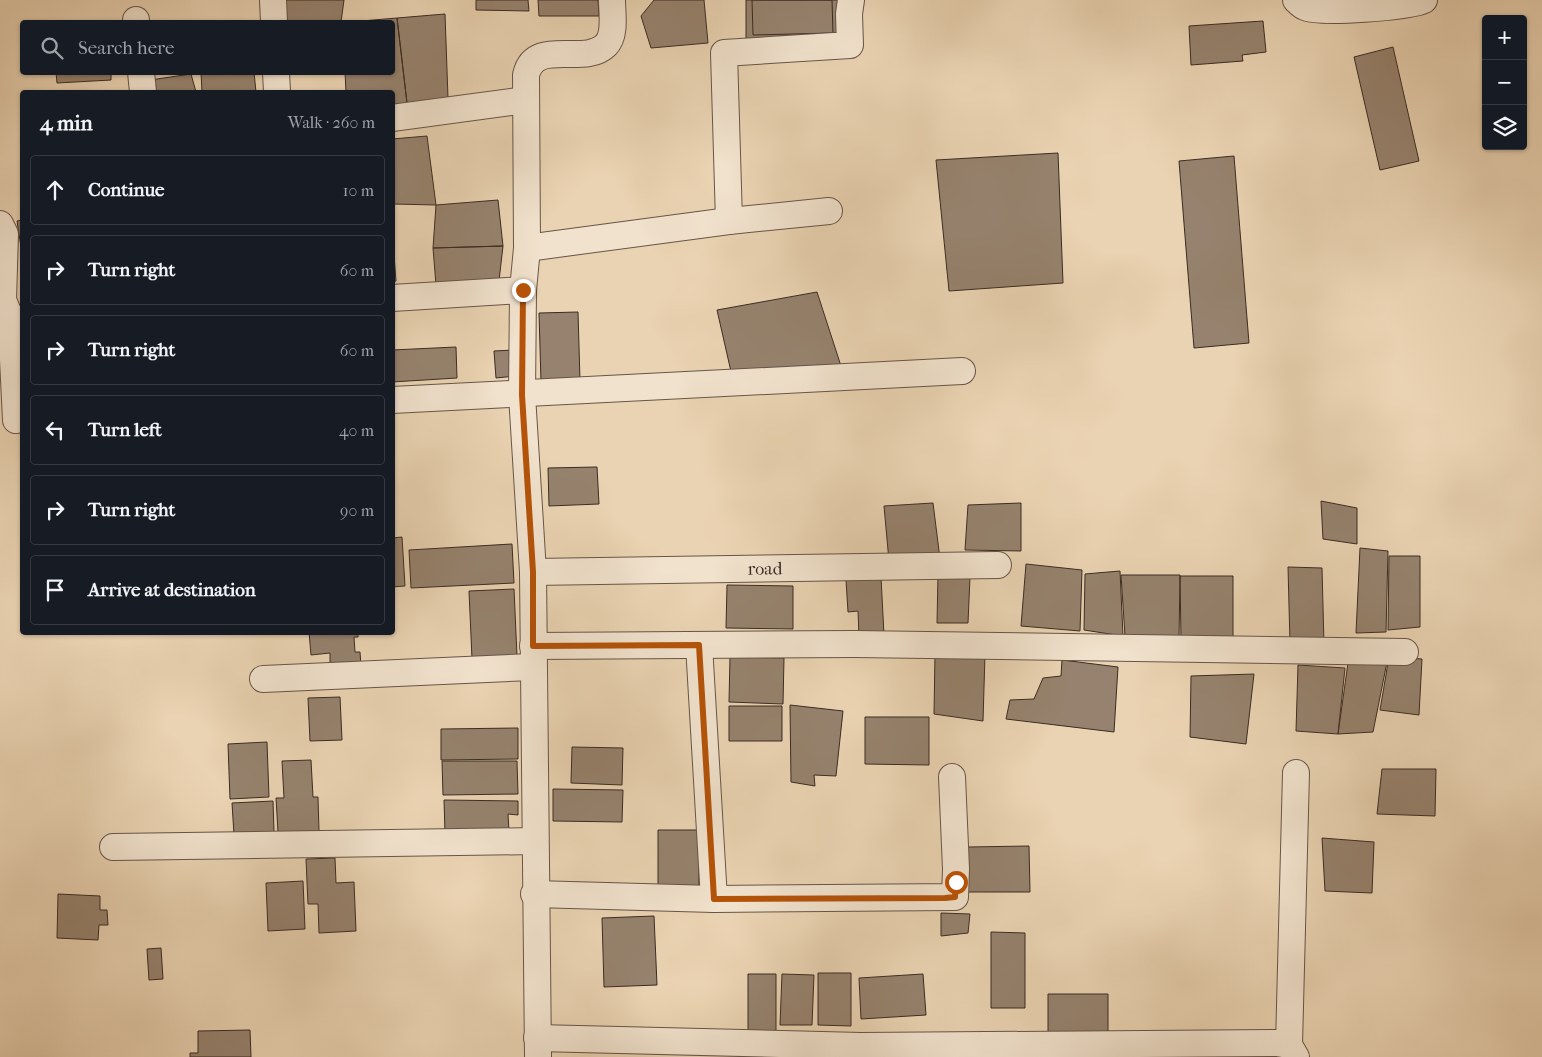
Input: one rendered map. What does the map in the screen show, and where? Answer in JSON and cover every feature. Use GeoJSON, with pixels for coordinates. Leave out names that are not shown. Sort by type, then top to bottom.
{"type":"FeatureCollection","features":[{"type":"Feature","properties":{"kind":"street"},"geometry":{"type":"LineString","coordinates":[[273,0],[274,20]]}},
{"type":"Feature","properties":{"kind":"street"},"geometry":{"type":"LineString","coordinates":[[612,0],[612,33],[606,45],[596,51],[537,58],[529,65],[527,70],[527,248],[523,290],[522,395],[533,572],[534,894],[537,1047],[862,1052],[1058,1052],[1153,1050],[1277,1043],[1293,1051],[1296,773]]}},
{"type":"Feature","properties":{"kind":"street"},"geometry":{"type":"LineString","coordinates":[[729,221],[724,52],[850,44],[849,14],[851,0]]}},
{"type":"Feature","properties":{"kind":"street"},"geometry":{"type":"LineString","coordinates":[[1296,0],[1304,7],[1322,10],[1399,5],[1424,0]]}},
{"type":"Feature","properties":{"kind":"street"},"geometry":{"type":"LineString","coordinates":[[141,75],[144,90]]}},
{"type":"Feature","properties":{"kind":"street"},"geometry":{"type":"LineString","coordinates":[[276,75],[277,90]]}},
{"type":"Feature","properties":{"kind":"street"},"geometry":{"type":"LineString","coordinates":[[395,118],[526,100]]}},
{"type":"Feature","properties":{"kind":"street"},"geometry":{"type":"LineString","coordinates":[[527,248],[729,221],[829,211]]}},
{"type":"Feature","properties":{"kind":"street"},"geometry":{"type":"LineString","coordinates":[[0,224],[5,234],[3,300],[17,319],[16,420]]}},
{"type":"Feature","properties":{"kind":"street"},"geometry":{"type":"LineString","coordinates":[[395,298],[523,290]]}},
{"type":"Feature","properties":{"kind":"street"},"geometry":{"type":"LineString","coordinates":[[395,400],[522,395],[962,371]]}},
{"type":"Feature","properties":{"kind":"street","name":"road"},"geometry":{"type":"LineString","coordinates":[[533,572],[998,565]]}},
{"type":"Feature","properties":{"kind":"street"},"geometry":{"type":"LineString","coordinates":[[264,679],[699,645],[855,644],[1405,652]]}},
{"type":"Feature","properties":{"kind":"street"},"geometry":{"type":"LineString","coordinates":[[699,645],[714,899]]}},
{"type":"Feature","properties":{"kind":"street"},"geometry":{"type":"LineString","coordinates":[[534,894],[714,899],[955,897],[956,869],[952,777]]}},
{"type":"Feature","properties":{"kind":"street"},"geometry":{"type":"LineString","coordinates":[[113,847],[535,841]]}},
{"type":"Feature","properties":{"kind":"building"},"geometry":{"type":"Polygon","coordinates":[[[285,0],[344,0],[341,20],[286,20],[285,0]]]}},
{"type":"Feature","properties":{"kind":"building"},"geometry":{"type":"Polygon","coordinates":[[[476,0],[528,0],[529,11],[476,10],[476,0]]]}},
{"type":"Feature","properties":{"kind":"building"},"geometry":{"type":"Polygon","coordinates":[[[538,0],[598,0],[599,16],[539,16],[538,0]]]}},
{"type":"Feature","properties":{"kind":"building"},"geometry":{"type":"Polygon","coordinates":[[[654,0],[704,0],[708,43],[651,48],[641,16],[654,0]]]}},
{"type":"Feature","properties":{"kind":"building"},"geometry":{"type":"Polygon","coordinates":[[[746,0],[838,0],[839,35],[746,40],[746,0]]]}},
{"type":"Feature","properties":{"kind":"building"},"geometry":{"type":"Polygon","coordinates":[[[752,0],[832,0],[833,33],[753,35],[752,0]]]}},
{"type":"Feature","properties":{"kind":"building"},"geometry":{"type":"Polygon","coordinates":[[[445,14],[448,98],[407,103],[397,18],[445,14]]]}},
{"type":"Feature","properties":{"kind":"building"},"geometry":{"type":"Polygon","coordinates":[[[397,18],[407,103],[395,105],[395,90],[346,90],[345,75],[395,75],[395,20],[374,20],[397,18]]]}},
{"type":"Feature","properties":{"kind":"building"},"geometry":{"type":"Polygon","coordinates":[[[1263,21],[1266,52],[1242,55],[1243,61],[1191,65],[1189,26],[1263,21]]]}},
{"type":"Feature","properties":{"kind":"building"},"geometry":{"type":"Polygon","coordinates":[[[1393,47],[1419,161],[1380,170],[1354,57],[1393,47]]]}},
{"type":"Feature","properties":{"kind":"building"},"geometry":{"type":"Polygon","coordinates":[[[56,75],[111,75],[111,80],[57,83],[56,75]]]}},
{"type":"Feature","properties":{"kind":"building"},"geometry":{"type":"Polygon","coordinates":[[[191,75],[195,90],[152,90],[150,80],[191,75]]]}},
{"type":"Feature","properties":{"kind":"building"},"geometry":{"type":"Polygon","coordinates":[[[201,75],[254,75],[256,90],[202,90],[201,75]]]}},
{"type":"Feature","properties":{"kind":"building"},"geometry":{"type":"Polygon","coordinates":[[[427,136],[436,205],[395,204],[395,139],[427,136]]]}},
{"type":"Feature","properties":{"kind":"building"},"geometry":{"type":"Polygon","coordinates":[[[1058,153],[1063,283],[949,291],[936,160],[1058,153]]]}},
{"type":"Feature","properties":{"kind":"building"},"geometry":{"type":"Polygon","coordinates":[[[1234,156],[1249,343],[1194,348],[1179,161],[1234,156]]]}},
{"type":"Feature","properties":{"kind":"building"},"geometry":{"type":"Polygon","coordinates":[[[498,200],[503,246],[433,248],[436,205],[498,200]]]}},
{"type":"Feature","properties":{"kind":"building"},"geometry":{"type":"Polygon","coordinates":[[[20,220],[20,241],[17,221],[20,220]]]}},
{"type":"Feature","properties":{"kind":"building"},"geometry":{"type":"Polygon","coordinates":[[[503,246],[499,281],[436,285],[433,248],[503,246]]]}},
{"type":"Feature","properties":{"kind":"building"},"geometry":{"type":"Polygon","coordinates":[[[817,292],[841,366],[732,376],[717,310],[817,292]]]}},
{"type":"Feature","properties":{"kind":"building"},"geometry":{"type":"Polygon","coordinates":[[[578,312],[580,381],[541,382],[539,313],[578,312]]]}},
{"type":"Feature","properties":{"kind":"building"},"geometry":{"type":"Polygon","coordinates":[[[456,347],[457,378],[395,382],[395,350],[456,347]]]}},
{"type":"Feature","properties":{"kind":"building"},"geometry":{"type":"Polygon","coordinates":[[[514,350],[516,376],[496,378],[494,351],[514,350]]]}},
{"type":"Feature","properties":{"kind":"building"},"geometry":{"type":"Polygon","coordinates":[[[597,467],[599,504],[549,506],[548,468],[597,467]]]}},
{"type":"Feature","properties":{"kind":"building"},"geometry":{"type":"Polygon","coordinates":[[[1321,501],[1357,508],[1357,544],[1323,539],[1321,501]]]}},
{"type":"Feature","properties":{"kind":"building"},"geometry":{"type":"Polygon","coordinates":[[[933,503],[940,559],[889,561],[884,506],[933,503]]]}},
{"type":"Feature","properties":{"kind":"building"},"geometry":{"type":"Polygon","coordinates":[[[1021,503],[1021,551],[965,550],[968,505],[1021,503]]]}},
{"type":"Feature","properties":{"kind":"building"},"geometry":{"type":"Polygon","coordinates":[[[402,537],[405,586],[395,587],[395,538],[402,537]]]}},
{"type":"Feature","properties":{"kind":"building"},"geometry":{"type":"Polygon","coordinates":[[[512,544],[514,583],[411,588],[409,550],[512,544]]]}},
{"type":"Feature","properties":{"kind":"building"},"geometry":{"type":"Polygon","coordinates":[[[1360,548],[1388,551],[1386,632],[1356,633],[1360,548]]]}},
{"type":"Feature","properties":{"kind":"building"},"geometry":{"type":"Polygon","coordinates":[[[1389,556],[1420,556],[1420,627],[1388,630],[1389,556]]]}},
{"type":"Feature","properties":{"kind":"building"},"geometry":{"type":"Polygon","coordinates":[[[1026,564],[1082,570],[1080,631],[1021,626],[1026,564]]]}},
{"type":"Feature","properties":{"kind":"building"},"geometry":{"type":"Polygon","coordinates":[[[1288,567],[1322,568],[1324,645],[1290,644],[1288,567]]]}},
{"type":"Feature","properties":{"kind":"building"},"geometry":{"type":"Polygon","coordinates":[[[1120,571],[1123,636],[1084,630],[1085,574],[1120,571]]]}},
{"type":"Feature","properties":{"kind":"building"},"geometry":{"type":"Polygon","coordinates":[[[938,574],[970,577],[968,623],[937,623],[938,574]]]}},
{"type":"Feature","properties":{"kind":"building"},"geometry":{"type":"Polygon","coordinates":[[[1121,575],[1180,575],[1179,639],[1125,636],[1121,575]]]}},
{"type":"Feature","properties":{"kind":"building"},"geometry":{"type":"Polygon","coordinates":[[[1180,576],[1233,576],[1233,642],[1181,639],[1180,576]]]}},
{"type":"Feature","properties":{"kind":"building"},"geometry":{"type":"Polygon","coordinates":[[[881,577],[884,635],[859,636],[858,611],[848,612],[846,580],[881,577]]]}},
{"type":"Feature","properties":{"kind":"building"},"geometry":{"type":"Polygon","coordinates":[[[727,585],[793,586],[793,629],[726,628],[727,585]]]}},
{"type":"Feature","properties":{"kind":"building"},"geometry":{"type":"Polygon","coordinates":[[[514,589],[517,656],[472,659],[469,591],[514,589]]]}},
{"type":"Feature","properties":{"kind":"building"},"geometry":{"type":"Polygon","coordinates":[[[309,635],[358,635],[358,637],[354,637],[355,652],[360,652],[361,666],[330,667],[330,653],[311,655],[309,635]]]}},
{"type":"Feature","properties":{"kind":"building"},"geometry":{"type":"Polygon","coordinates":[[[935,653],[985,654],[983,721],[934,714],[935,653]]]}},
{"type":"Feature","properties":{"kind":"building"},"geometry":{"type":"Polygon","coordinates":[[[730,657],[784,658],[783,704],[729,702],[730,657]]]}},
{"type":"Feature","properties":{"kind":"building"},"geometry":{"type":"Polygon","coordinates":[[[1389,657],[1422,659],[1419,715],[1380,710],[1389,657]]]}},
{"type":"Feature","properties":{"kind":"building"},"geometry":{"type":"Polygon","coordinates":[[[1062,660],[1118,667],[1114,732],[1006,719],[1010,700],[1034,699],[1043,678],[1061,676],[1062,660]]]}},
{"type":"Feature","properties":{"kind":"building"},"geometry":{"type":"Polygon","coordinates":[[[1387,662],[1373,732],[1338,734],[1348,663],[1387,662]]]}},
{"type":"Feature","properties":{"kind":"building"},"geometry":{"type":"Polygon","coordinates":[[[1298,665],[1345,668],[1338,734],[1296,731],[1298,665]]]}},
{"type":"Feature","properties":{"kind":"building"},"geometry":{"type":"Polygon","coordinates":[[[1254,674],[1246,744],[1190,737],[1191,676],[1254,674]]]}},
{"type":"Feature","properties":{"kind":"building"},"geometry":{"type":"Polygon","coordinates":[[[340,697],[342,740],[310,741],[308,698],[340,697]]]}},
{"type":"Feature","properties":{"kind":"building"},"geometry":{"type":"Polygon","coordinates":[[[790,705],[843,711],[836,776],[814,775],[815,786],[791,782],[790,705]]]}},
{"type":"Feature","properties":{"kind":"building"},"geometry":{"type":"Polygon","coordinates":[[[729,706],[782,706],[782,741],[729,741],[729,706]]]}},
{"type":"Feature","properties":{"kind":"building"},"geometry":{"type":"Polygon","coordinates":[[[865,717],[929,717],[929,765],[865,764],[865,717]]]}},
{"type":"Feature","properties":{"kind":"building"},"geometry":{"type":"Polygon","coordinates":[[[518,728],[518,759],[441,760],[441,729],[518,728]]]}},
{"type":"Feature","properties":{"kind":"building"},"geometry":{"type":"Polygon","coordinates":[[[267,742],[269,797],[230,799],[228,744],[267,742]]]}},
{"type":"Feature","properties":{"kind":"building"},"geometry":{"type":"Polygon","coordinates":[[[572,747],[623,748],[622,785],[571,783],[572,747]]]}},
{"type":"Feature","properties":{"kind":"building"},"geometry":{"type":"Polygon","coordinates":[[[311,760],[313,797],[318,797],[319,831],[278,832],[276,798],[284,798],[282,761],[311,760]]]}},
{"type":"Feature","properties":{"kind":"building"},"geometry":{"type":"Polygon","coordinates":[[[442,761],[517,761],[518,794],[443,795],[442,761]]]}},
{"type":"Feature","properties":{"kind":"building"},"geometry":{"type":"Polygon","coordinates":[[[1382,769],[1436,769],[1435,816],[1377,814],[1382,769]]]}},
{"type":"Feature","properties":{"kind":"building"},"geometry":{"type":"Polygon","coordinates":[[[553,789],[623,790],[622,822],[553,821],[553,789]]]}},
{"type":"Feature","properties":{"kind":"building"},"geometry":{"type":"Polygon","coordinates":[[[444,800],[518,801],[518,815],[508,814],[509,831],[445,833],[444,800]]]}},
{"type":"Feature","properties":{"kind":"building"},"geometry":{"type":"Polygon","coordinates":[[[273,801],[274,832],[234,835],[232,803],[273,801]]]}},
{"type":"Feature","properties":{"kind":"building"},"geometry":{"type":"Polygon","coordinates":[[[658,830],[699,830],[699,889],[658,889],[658,830]]]}},
{"type":"Feature","properties":{"kind":"building"},"geometry":{"type":"Polygon","coordinates":[[[1322,838],[1374,842],[1372,893],[1325,891],[1322,838]]]}},
{"type":"Feature","properties":{"kind":"building"},"geometry":{"type":"Polygon","coordinates":[[[1029,846],[1030,892],[967,892],[967,847],[1029,846]]]}},
{"type":"Feature","properties":{"kind":"building"},"geometry":{"type":"Polygon","coordinates":[[[335,858],[336,883],[354,882],[356,931],[319,933],[318,904],[308,904],[306,859],[335,858]]]}},
{"type":"Feature","properties":{"kind":"building"},"geometry":{"type":"Polygon","coordinates":[[[303,881],[305,929],[268,931],[266,883],[303,881]]]}},
{"type":"Feature","properties":{"kind":"building"},"geometry":{"type":"Polygon","coordinates":[[[58,894],[100,896],[100,910],[107,910],[108,925],[99,925],[98,940],[57,938],[58,894]]]}},
{"type":"Feature","properties":{"kind":"building"},"geometry":{"type":"Polygon","coordinates":[[[941,913],[970,914],[968,933],[941,936],[941,913]]]}},
{"type":"Feature","properties":{"kind":"building"},"geometry":{"type":"Polygon","coordinates":[[[654,916],[657,985],[604,987],[602,918],[654,916]]]}},
{"type":"Feature","properties":{"kind":"building"},"geometry":{"type":"Polygon","coordinates":[[[991,932],[1025,933],[1025,1008],[991,1008],[991,932]]]}},
{"type":"Feature","properties":{"kind":"building"},"geometry":{"type":"Polygon","coordinates":[[[161,948],[163,979],[149,980],[147,949],[161,948]]]}},
{"type":"Feature","properties":{"kind":"building"},"geometry":{"type":"Polygon","coordinates":[[[818,973],[851,973],[851,1026],[818,1025],[818,973]]]}},
{"type":"Feature","properties":{"kind":"building"},"geometry":{"type":"Polygon","coordinates":[[[748,974],[776,974],[776,1032],[748,1032],[748,974]]]}},
{"type":"Feature","properties":{"kind":"building"},"geometry":{"type":"Polygon","coordinates":[[[782,974],[814,975],[812,1025],[780,1025],[782,974]]]}},
{"type":"Feature","properties":{"kind":"building"},"geometry":{"type":"Polygon","coordinates":[[[923,974],[926,1015],[861,1019],[859,978],[923,974]]]}},
{"type":"Feature","properties":{"kind":"building"},"geometry":{"type":"Polygon","coordinates":[[[1048,994],[1108,994],[1108,1040],[1048,1039],[1048,994]]]}},
{"type":"Feature","properties":{"kind":"building"},"geometry":{"type":"Polygon","coordinates":[[[250,1030],[251,1057],[190,1057],[190,1053],[198,1053],[198,1031],[250,1030]]]}},
{"type":"Feature","properties":{"kind":"route"},"geometry":{"type":"LineString","coordinates":[[523,290],[522,395],[533,572],[533,646],[699,645],[714,899],[945,898],[955,897],[956,882]]}}]}
